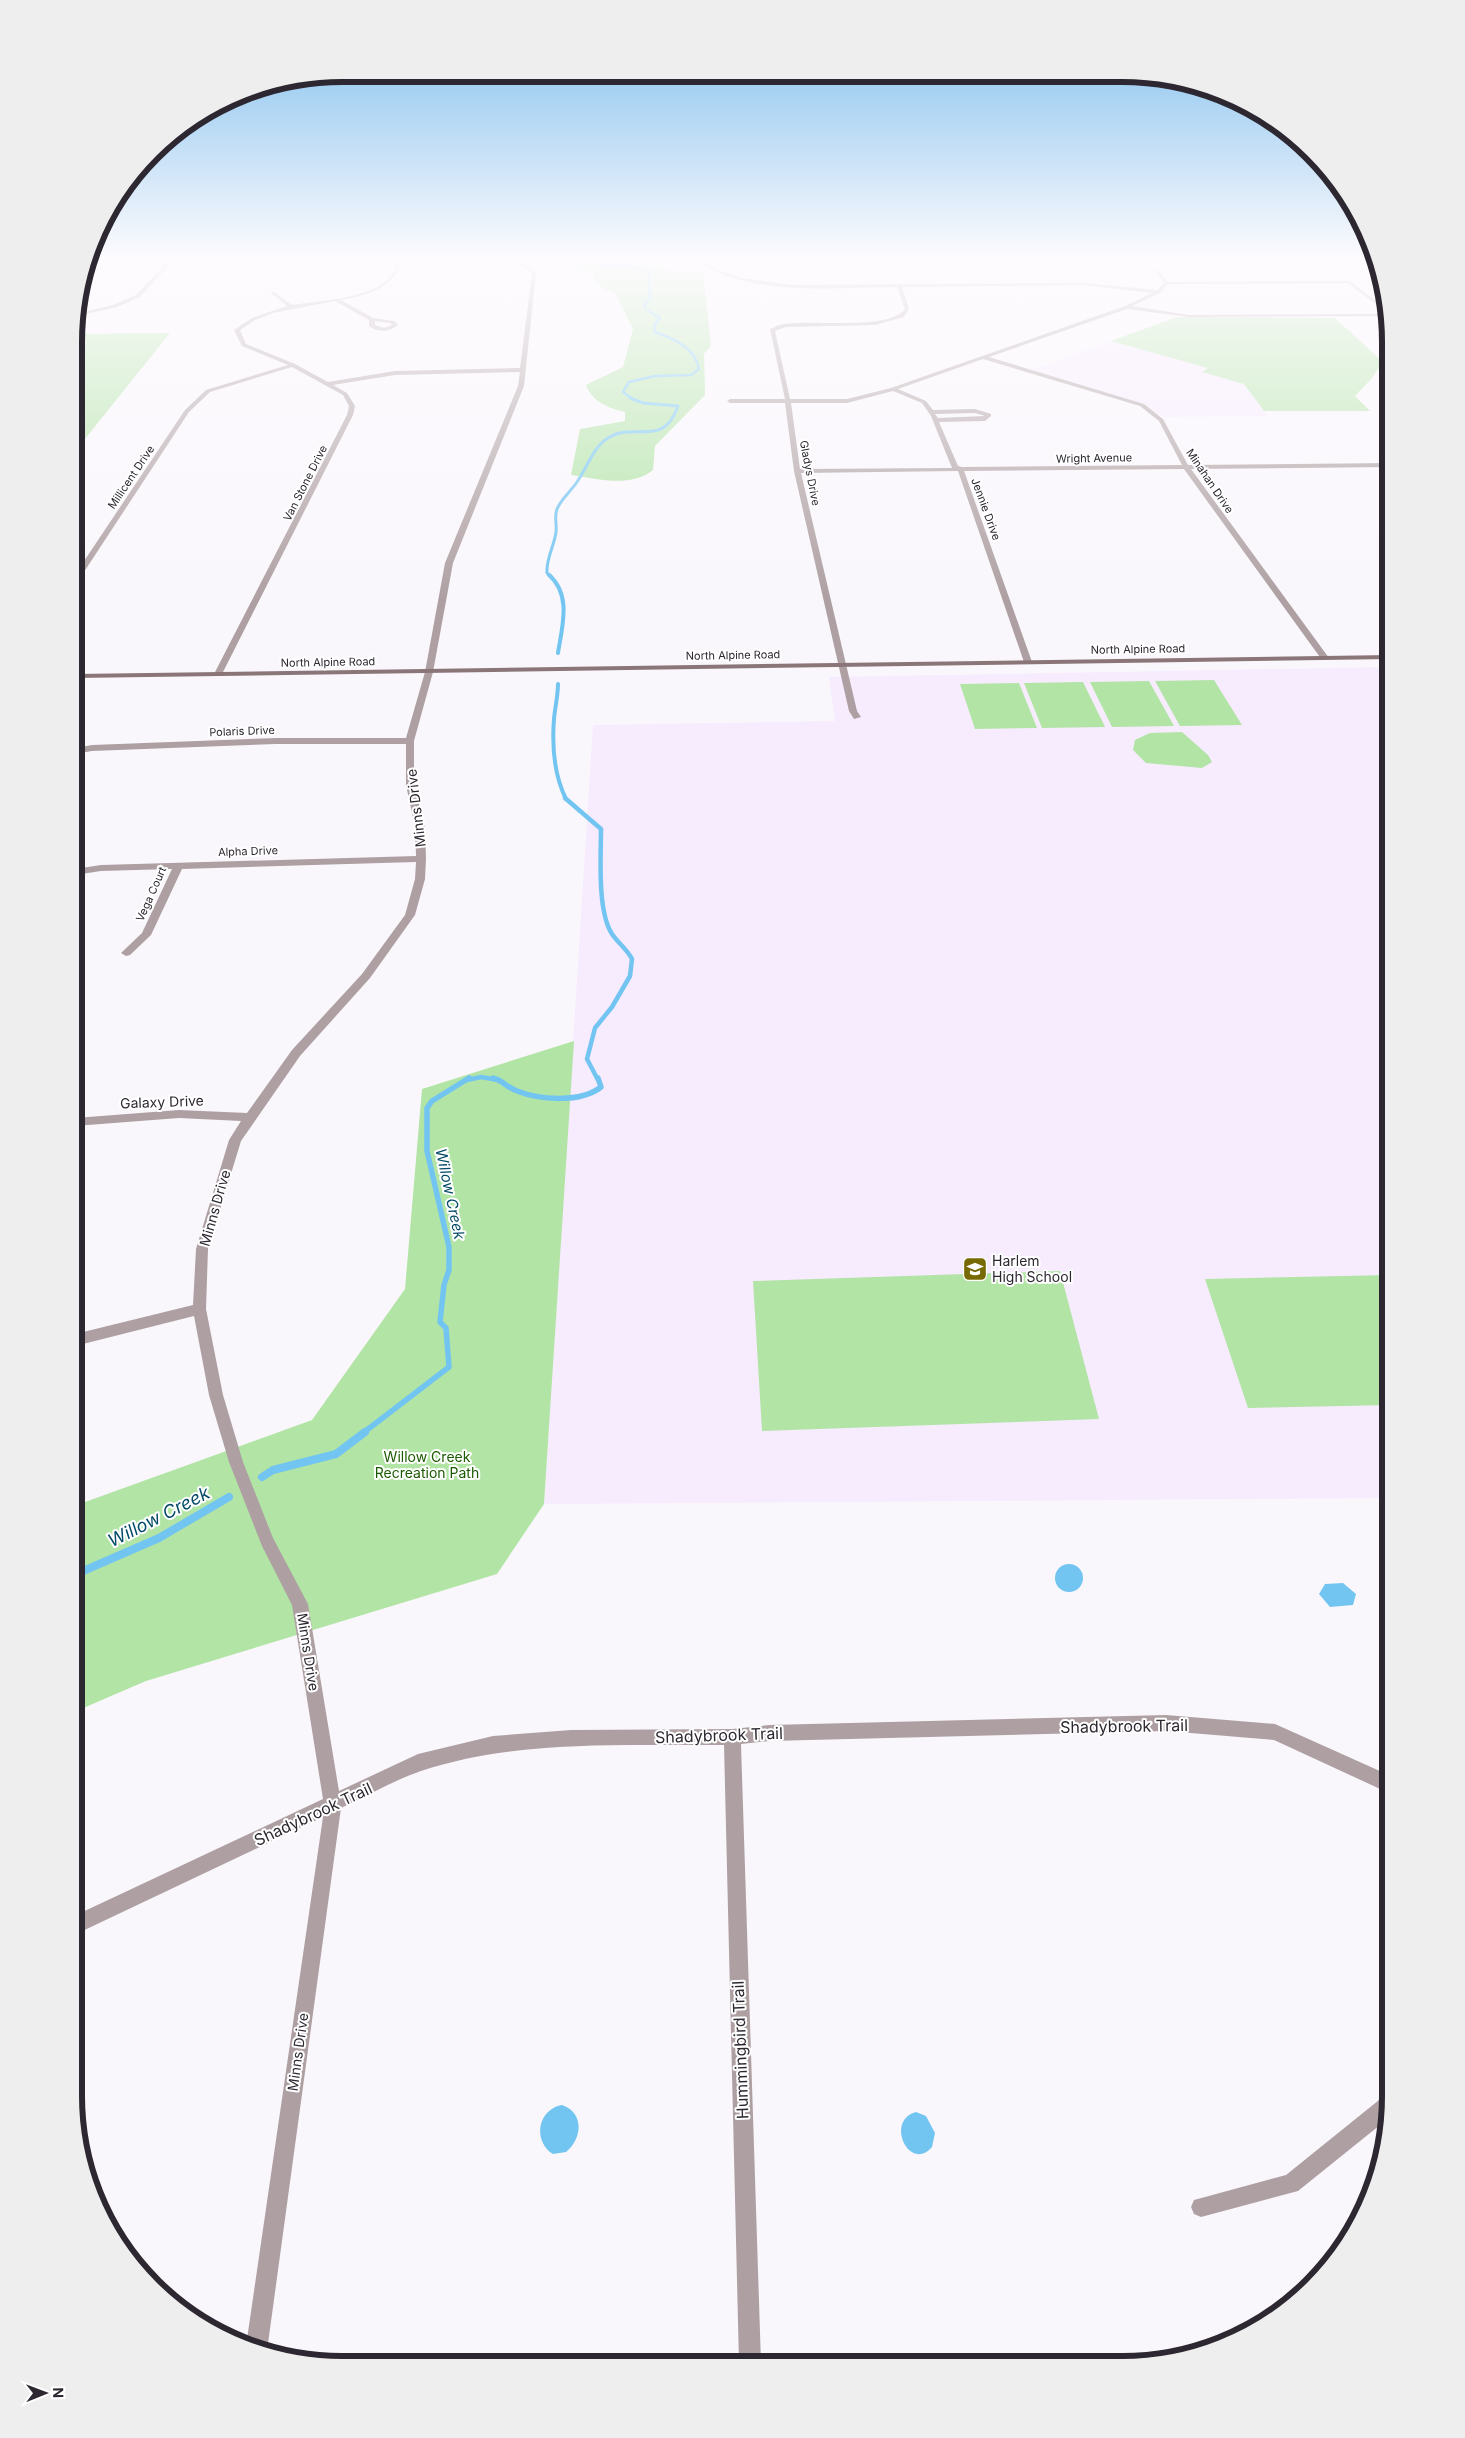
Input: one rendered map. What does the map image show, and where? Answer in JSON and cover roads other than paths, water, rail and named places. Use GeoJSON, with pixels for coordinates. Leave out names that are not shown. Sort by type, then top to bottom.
{"type":"FeatureCollection","features":[{"type":"Feature","properties":{"kind":"main road","name":"North Alpine Road"},"geometry":{"type":"LineString","coordinates":[[82,676],[1382,657]]}},
{"type":"Feature","properties":{"kind":"street","name":"Millicent Drive"},"geometry":{"type":"LineString","coordinates":[[82,569],[187,412],[208,391],[271,372]]}},
{"type":"Feature","properties":{"kind":"street","name":"Van Stone Drive"},"geometry":{"type":"LineString","coordinates":[[218,674],[350,415],[352,406],[345,394],[305,372]]}},
{"type":"Feature","properties":{"kind":"street"},"geometry":{"type":"LineString","coordinates":[[327,384],[395,373],[447,372]]}},
{"type":"Feature","properties":{"kind":"street","name":"Minns Drive"},"geometry":{"type":"LineString","coordinates":[[258,2342],[333,1805],[300,1604],[267,1540],[236,1462],[216,1395],[199,1309],[202,1249],[235,1140],[296,1053],[366,976],[410,915],[420,879],[421,859],[420,827],[410,785],[410,740],[430,672],[449,563],[521,386],[523,372]]}},
{"type":"Feature","properties":{"kind":"street","name":"Gladys Drive"},"geometry":{"type":"LineString","coordinates":[[781,372],[788,402],[797,471],[853,711],[857,717]]}},
{"type":"Feature","properties":{"kind":"street"},"geometry":{"type":"LineString","coordinates":[[730,401],[847,400],[893,389],[941,372]]}},
{"type":"Feature","properties":{"kind":"street","name":"Minahan Drive"},"geometry":{"type":"LineString","coordinates":[[1030,372],[1142,406],[1161,420],[1186,467],[1324,658]]}},
{"type":"Feature","properties":{"kind":"street","name":"Jennie Drive"},"geometry":{"type":"LineString","coordinates":[[893,389],[924,402],[936,420],[955,467],[960,469],[1028,662]]}},
{"type":"Feature","properties":{"kind":"street"},"geometry":{"type":"LineString","coordinates":[[931,412],[975,411],[988,415],[985,419],[936,420]]}},
{"type":"Feature","properties":{"kind":"street","name":"Wright Avenue"},"geometry":{"type":"LineString","coordinates":[[797,471],[1382,465]]}},
{"type":"Feature","properties":{"kind":"street","name":"Polaris Drive"},"geometry":{"type":"LineString","coordinates":[[82,750],[276,741],[410,740]]}},
{"type":"Feature","properties":{"kind":"street","name":"Alpha Drive"},"geometry":{"type":"LineString","coordinates":[[82,871],[101,868],[421,859]]}},
{"type":"Feature","properties":{"kind":"street","name":"Vega Court"},"geometry":{"type":"LineString","coordinates":[[126,953],[146,935],[178,866]]}},
{"type":"Feature","properties":{"kind":"street","name":"Galaxy Drive"},"geometry":{"type":"LineString","coordinates":[[82,1121],[179,1114],[250,1117]]}},
{"type":"Feature","properties":{"kind":"street"},"geometry":{"type":"LineString","coordinates":[[82,1338],[199,1309]]}},
{"type":"Feature","properties":{"kind":"street","name":"Shadybrook Trail"},"geometry":{"type":"LineString","coordinates":[[82,1922],[418,1764],[493,1744],[571,1738],[732,1737],[770,1733],[1166,1723],[1275,1732],[1382,1782]]}},
{"type":"Feature","properties":{"kind":"street","name":"Hummingbird Trail"},"geometry":{"type":"LineString","coordinates":[[732,1737],[750,2356]]}},
{"type":"Feature","properties":{"kind":"street"},"geometry":{"type":"LineString","coordinates":[[1201,2207],[1291,2184],[1382,2110]]}},
{"type":"Feature","properties":{"kind":"water"},"geometry":{"type":"Polygon","coordinates":[[[1069,1564],[1079,1568],[1083,1578],[1079,1588],[1069,1592],[1059,1588],[1055,1578],[1059,1568],[1069,1564]]]}},
{"type":"Feature","properties":{"kind":"water"},"geometry":{"type":"Polygon","coordinates":[[[1343,1583],[1356,1594],[1353,1605],[1330,1607],[1319,1594],[1325,1584],[1343,1583]]]}},
{"type":"Feature","properties":{"kind":"water"},"geometry":{"type":"Polygon","coordinates":[[[562,2105],[575,2114],[578,2120],[578,2134],[566,2152],[553,2154],[542,2141],[540,2134],[541,2126],[543,2119],[548,2113],[562,2105]]]}},
{"type":"Feature","properties":{"kind":"water"},"geometry":{"type":"Polygon","coordinates":[[[916,2112],[926,2116],[935,2133],[932,2147],[924,2153],[916,2154],[909,2150],[901,2134],[902,2125],[907,2117],[916,2112]]]}},
{"type":"Feature","properties":{"kind":"waterway","name":"Willow Creek"},"geometry":{"type":"LineString","coordinates":[[633,399],[623,392],[629,382],[655,376],[691,375],[695,372]]}},
{"type":"Feature","properties":{"kind":"waterway","name":"Willow Creek"},"geometry":{"type":"LineString","coordinates":[[551,576],[547,573],[547,568],[556,532],[557,509],[577,482],[598,447],[608,438],[618,434],[657,431],[665,427],[672,419],[678,406],[643,403],[630,398]]}},
{"type":"Feature","properties":{"kind":"waterway","name":"Willow Creek"},"geometry":{"type":"LineString","coordinates":[[549,575],[561,592],[563,602],[564,612],[558,653]]}},
{"type":"Feature","properties":{"kind":"waterway","name":"Willow Creek"},"geometry":{"type":"LineString","coordinates":[[558,684],[553,739],[556,770],[566,799]]}},
{"type":"Feature","properties":{"kind":"waterway","name":"Willow Creek"},"geometry":{"type":"LineString","coordinates":[[566,799],[601,829],[601,883],[604,912],[612,934],[632,959],[630,976],[612,1007],[595,1028],[587,1059],[598,1080]]}},
{"type":"Feature","properties":{"kind":"waterway","name":"Willow Creek"},"geometry":{"type":"LineString","coordinates":[[467,1080],[481,1077],[498,1080]]}},
{"type":"Feature","properties":{"kind":"waterway","name":"Willow Creek"},"geometry":{"type":"LineString","coordinates":[[363,1433],[449,1367],[446,1328],[440,1322],[444,1285],[449,1270],[449,1247],[427,1151],[427,1108],[432,1101],[469,1078]]}},
{"type":"Feature","properties":{"kind":"waterway","name":"Willow Creek"},"geometry":{"type":"LineString","coordinates":[[493,1078],[514,1090],[548,1098],[583,1096],[601,1087],[598,1078]]}},
{"type":"Feature","properties":{"kind":"waterway","name":"Willow Creek"},"geometry":{"type":"LineString","coordinates":[[262,1477],[273,1470],[336,1454],[365,1432]]}},
{"type":"Feature","properties":{"kind":"waterway","name":"Willow Creek"},"geometry":{"type":"LineString","coordinates":[[82,1572],[159,1538],[229,1497]]}},
{"type":"Feature","properties":{"kind":"place","name":"Harlem High School"},"geometry":{"type":"Point","coordinates":[975,1269]}},
{"type":"Feature","properties":{"kind":"park label","name":"Willow Creek Recreation Path"},"geometry":{"type":"Point","coordinates":[427,1465]}}]}
